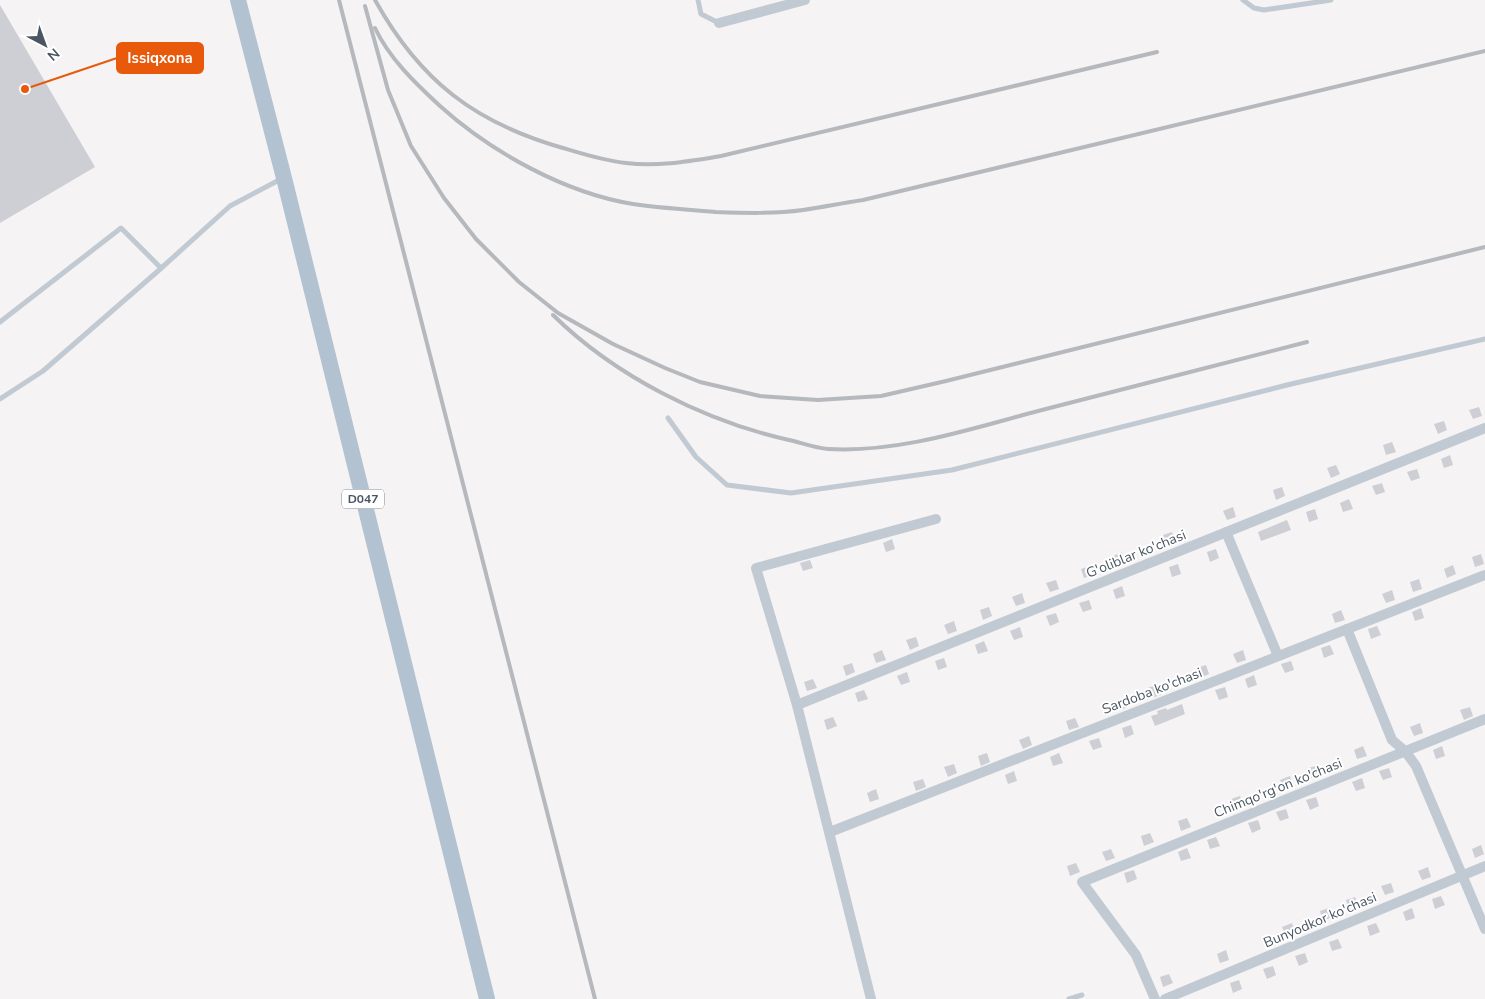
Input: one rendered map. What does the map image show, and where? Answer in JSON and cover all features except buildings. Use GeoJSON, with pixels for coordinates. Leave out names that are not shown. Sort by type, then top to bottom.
{"type":"FeatureCollection","features":[{"type":"Feature","properties":{"kind":"main road","name":"D047"},"geometry":{"type":"LineString","coordinates":[[238,0],[284,178],[487,999]]}},
{"type":"Feature","properties":{"kind":"street"},"geometry":{"type":"LineString","coordinates":[[719,24],[804,0]]}},
{"type":"Feature","properties":{"kind":"street","name":"G'oliblar ko'chasi"},"geometry":{"type":"LineString","coordinates":[[797,705],[1485,428]]}},
{"type":"Feature","properties":{"kind":"street"},"geometry":{"type":"LineString","coordinates":[[871,999],[797,705],[756,568],[936,519]]}},
{"type":"Feature","properties":{"kind":"street"},"geometry":{"type":"LineString","coordinates":[[1226,532],[1278,656]]}},
{"type":"Feature","properties":{"kind":"street","name":"Sardoba ko'chasi"},"geometry":{"type":"LineString","coordinates":[[830,832],[1485,575]]}},
{"type":"Feature","properties":{"kind":"street"},"geometry":{"type":"LineString","coordinates":[[1347,629],[1392,740],[1405,751],[1416,766],[1485,929]]}},
{"type":"Feature","properties":{"kind":"street","name":"Chimqo'rg'on ko'chasi"},"geometry":{"type":"LineString","coordinates":[[1155,999],[1136,955],[1082,882],[1485,719]]}},
{"type":"Feature","properties":{"kind":"street","name":"Bunyodkor ko'chasi"},"geometry":{"type":"LineString","coordinates":[[1165,999],[1485,866]]}},
{"type":"Feature","properties":{"kind":"lane"},"geometry":{"type":"LineString","coordinates":[[698,0],[701,14],[719,24]]}},
{"type":"Feature","properties":{"kind":"lane"},"geometry":{"type":"LineString","coordinates":[[1244,0],[1254,8],[1264,10],[1331,0]]}},
{"type":"Feature","properties":{"kind":"lane"},"geometry":{"type":"LineString","coordinates":[[0,399],[43,371],[230,206],[284,178]]}},
{"type":"Feature","properties":{"kind":"lane"},"geometry":{"type":"LineString","coordinates":[[0,322],[121,228],[161,268]]}},
{"type":"Feature","properties":{"kind":"lane"},"geometry":{"type":"LineString","coordinates":[[668,418],[696,457],[727,486],[792,493],[952,470],[1287,385],[1485,339]]}},
{"type":"Feature","properties":{"kind":"lane"},"geometry":{"type":"LineString","coordinates":[[1069,999],[1082,995]]}},
{"type":"Feature","properties":{"kind":"railway"},"geometry":{"type":"LineString","coordinates":[[339,0],[595,999]]}},
{"type":"Feature","properties":{"kind":"railway"},"geometry":{"type":"LineString","coordinates":[[375,0],[392,29],[431,76],[477,112],[503,126],[532,138],[594,157],[638,164],[674,163],[721,156],[1157,52]]}},
{"type":"Feature","properties":{"kind":"railway"},"geometry":{"type":"LineString","coordinates":[[365,6],[388,90],[411,146],[444,198],[476,239],[519,282],[558,313],[613,344],[700,382],[760,396],[818,400],[881,396],[1485,247]]}},
{"type":"Feature","properties":{"kind":"railway"},"geometry":{"type":"LineString","coordinates":[[375,28],[395,60],[440,106],[482,139],[530,168],[581,191],[607,199],[654,207],[738,213],[792,211],[863,200],[1485,51]]}},
{"type":"Feature","properties":{"kind":"railway"},"geometry":{"type":"LineString","coordinates":[[553,315],[604,358],[662,393],[693,408],[757,432],[813,447],[828,449],[881,447],[934,438],[1307,342]]}},
{"type":"Feature","properties":{"kind":"place","name":"Issiqxona"},"geometry":{"type":"Point","coordinates":[25,89]}}]}
